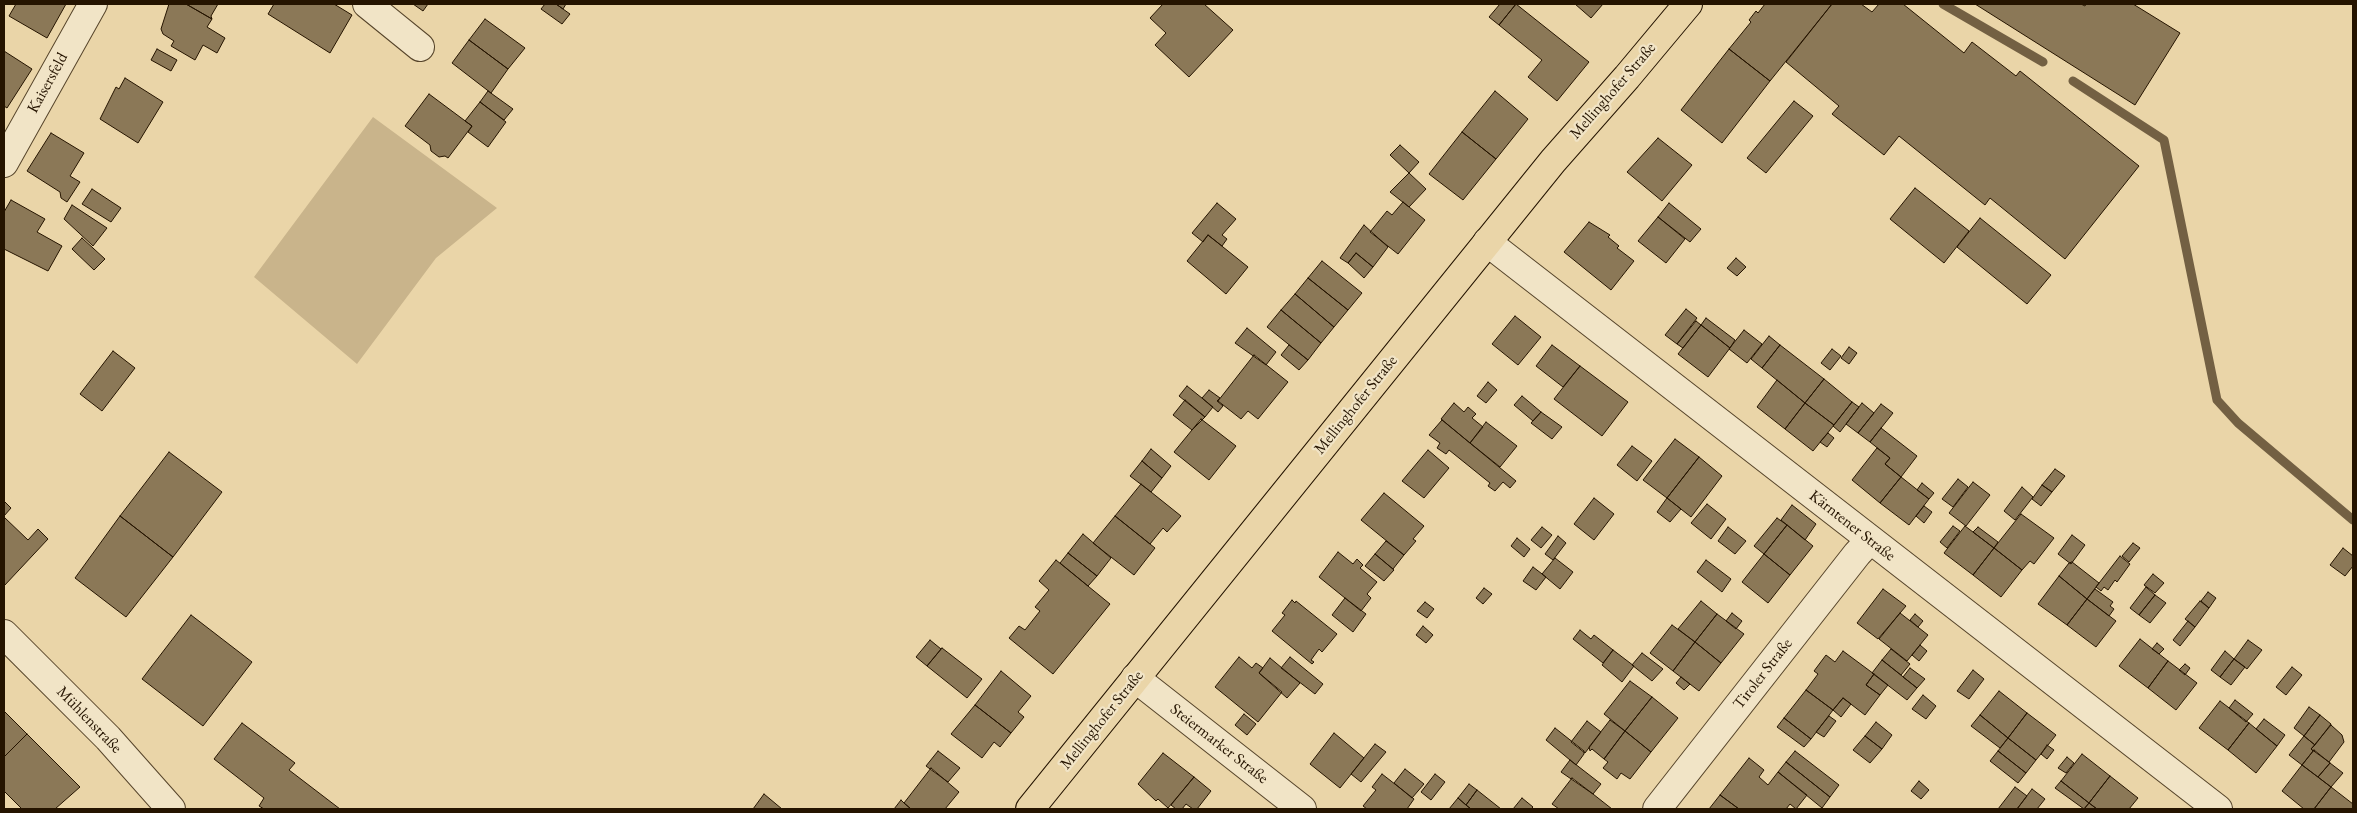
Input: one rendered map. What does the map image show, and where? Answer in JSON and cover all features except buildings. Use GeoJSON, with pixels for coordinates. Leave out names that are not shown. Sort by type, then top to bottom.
{"type":"FeatureCollection","features":[{"type":"Feature","properties":{"kind":"main road","name":"Mellinghofer Straße"},"geometry":{"type":"LineString","coordinates":[[1030,809],[1553,161],[1688,4]]}},
{"type":"Feature","properties":{"kind":"street","name":"Kaisersfeld"},"geometry":{"type":"LineString","coordinates":[[4,163],[93,4]]}},
{"type":"Feature","properties":{"kind":"street"},"geometry":{"type":"LineString","coordinates":[[367,4],[420,47]]}},
{"type":"Feature","properties":{"kind":"street","name":"Kärntener Straße"},"geometry":{"type":"LineString","coordinates":[[1487,242],[2218,809]]}},
{"type":"Feature","properties":{"kind":"street","name":"Tiroler Straße"},"geometry":{"type":"LineString","coordinates":[[1657,809],[1857,554],[1870,540]]}},
{"type":"Feature","properties":{"kind":"street","name":"Mühlenstraße"},"geometry":{"type":"LineString","coordinates":[[4,634],[108,738],[171,809]]}},
{"type":"Feature","properties":{"kind":"street","name":"Steiermarker Straße"},"geometry":{"type":"LineString","coordinates":[[1135,678],[1302,809]]}},
{"type":"Feature","properties":{"kind":"shaded area"},"geometry":{"type":"Polygon","coordinates":[[[373,117],[497,208],[436,258],[357,364],[254,277],[373,117]]]}},
{"type":"Feature","properties":{"kind":"waterway"},"geometry":{"type":"LineString","coordinates":[[1943,4],[2043,62]]}},
{"type":"Feature","properties":{"kind":"waterway"},"geometry":{"type":"LineString","coordinates":[[2073,81],[2164,140],[2217,400],[2238,423],[2353,520]]}}]}
